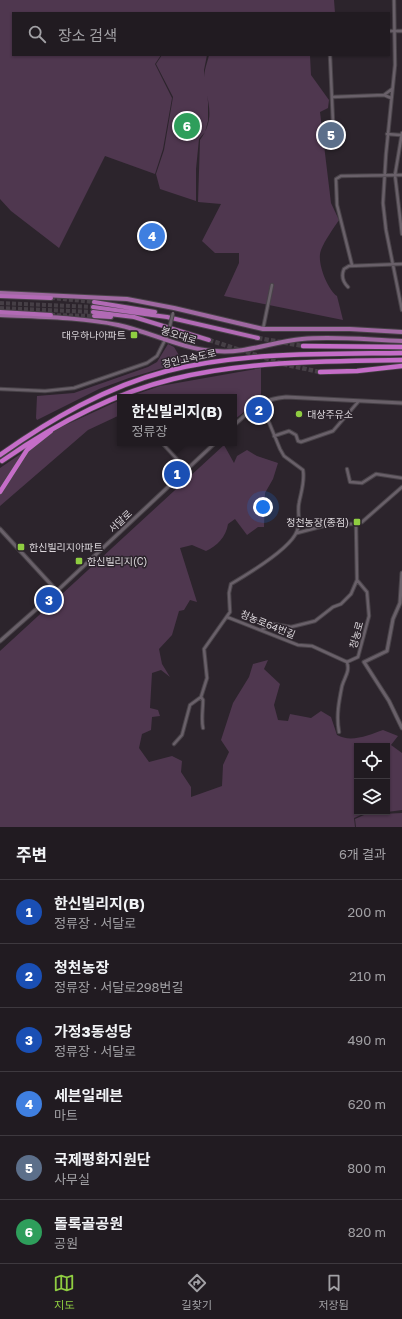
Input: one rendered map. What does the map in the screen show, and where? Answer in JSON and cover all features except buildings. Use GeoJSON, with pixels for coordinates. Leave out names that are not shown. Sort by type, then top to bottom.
{"type":"FeatureCollection","features":[{"type":"Feature","properties":{"kind":"highway"},"geometry":{"type":"LineString","coordinates":[[0,296],[51,298]]}},
{"type":"Feature","properties":{"kind":"highway","name":"봉오대로"},"geometry":{"type":"LineString","coordinates":[[93,304],[207,326],[258,338]]}},
{"type":"Feature","properties":{"kind":"highway"},"geometry":{"type":"LineString","coordinates":[[0,314],[51,315]]}},
{"type":"Feature","properties":{"kind":"highway","name":"봉오대로"},"geometry":{"type":"LineString","coordinates":[[93,314],[134,317],[209,340]]}},
{"type":"Feature","properties":{"kind":"highway"},"geometry":{"type":"LineString","coordinates":[[303,346],[402,347]]}},
{"type":"Feature","properties":{"kind":"highway","name":"경인고속도로"},"geometry":{"type":"LineString","coordinates":[[0,455],[54,419],[97,397],[166,372],[196,365],[251,357],[402,353]]}},
{"type":"Feature","properties":{"kind":"highway","name":"경인고속도로"},"geometry":{"type":"LineString","coordinates":[[126,394],[154,384],[196,374],[283,364],[402,360]]}},
{"type":"Feature","properties":{"kind":"highway"},"geometry":{"type":"LineString","coordinates":[[320,372],[357,371],[402,366]]}},
{"type":"Feature","properties":{"kind":"highway","name":"경인고속도로"},"geometry":{"type":"LineString","coordinates":[[1,462],[36,437],[57,425],[117,397]]}},
{"type":"Feature","properties":{"kind":"highway"},"geometry":{"type":"LineString","coordinates":[[0,492],[28,450],[57,425]]}},
{"type":"Feature","properties":{"kind":"main road"},"geometry":{"type":"LineString","coordinates":[[0,293],[127,299],[263,329],[402,332]]}},
{"type":"Feature","properties":{"kind":"main road","name":"봉오대로"},"geometry":{"type":"LineString","coordinates":[[0,314],[116,324],[205,351],[217,352],[247,350],[303,339],[326,338],[402,341]]}},
{"type":"Feature","properties":{"kind":"street"},"geometry":{"type":"LineString","coordinates":[[394,0],[396,31],[395,64],[384,174],[384,215],[402,310]]}},
{"type":"Feature","properties":{"kind":"street"},"geometry":{"type":"LineString","coordinates":[[390,31],[402,31]]}},
{"type":"Feature","properties":{"kind":"street"},"geometry":{"type":"LineString","coordinates":[[330,56],[334,144]]}},
{"type":"Feature","properties":{"kind":"street"},"geometry":{"type":"LineString","coordinates":[[384,95],[392,89]]}},
{"type":"Feature","properties":{"kind":"street"},"geometry":{"type":"LineString","coordinates":[[332,97],[384,95],[391,98]]}},
{"type":"Feature","properties":{"kind":"street"},"geometry":{"type":"LineString","coordinates":[[387,134],[401,134],[395,175],[402,234]]}},
{"type":"Feature","properties":{"kind":"street"},"geometry":{"type":"LineString","coordinates":[[352,265],[337,205],[336,179],[341,176],[384,174],[402,175]]}},
{"type":"Feature","properties":{"kind":"street"},"geometry":{"type":"LineString","coordinates":[[348,287],[343,280],[343,272],[346,268],[352,265],[402,264]]}},
{"type":"Feature","properties":{"kind":"street"},"geometry":{"type":"LineString","coordinates":[[263,329],[272,285]]}},
{"type":"Feature","properties":{"kind":"street"},"geometry":{"type":"LineString","coordinates":[[0,389],[46,391],[74,388],[147,363],[157,356],[168,334],[174,310]]}},
{"type":"Feature","properties":{"kind":"street"},"geometry":{"type":"LineString","coordinates":[[237,423],[255,406],[261,402],[274,398],[286,397],[358,402],[402,403]]}},
{"type":"Feature","properties":{"kind":"street"},"geometry":{"type":"LineString","coordinates":[[261,402],[274,436],[284,456],[303,470],[303,490],[298,510],[299,525],[297,533]]}},
{"type":"Feature","properties":{"kind":"street"},"geometry":{"type":"LineString","coordinates":[[274,436],[289,431],[296,435],[298,442],[301,442],[333,431],[358,402]]}},
{"type":"Feature","properties":{"kind":"street"},"geometry":{"type":"LineString","coordinates":[[165,446],[186,470]]}},
{"type":"Feature","properties":{"kind":"street","name":"서달로"},"geometry":{"type":"LineString","coordinates":[[0,641],[57,591],[212,446]]}},
{"type":"Feature","properties":{"kind":"street"},"geometry":{"type":"LineString","coordinates":[[348,469],[350,482],[362,483],[376,474],[402,478]]}},
{"type":"Feature","properties":{"kind":"street"},"geometry":{"type":"LineString","coordinates":[[174,744],[182,735],[190,705],[201,697],[207,678],[204,649],[230,612],[229,593],[231,584],[282,548],[297,533],[331,524],[356,524],[362,522],[402,487]]}},
{"type":"Feature","properties":{"kind":"street"},"geometry":{"type":"LineString","coordinates":[[261,630],[273,624],[291,627],[315,621],[333,607],[340,604],[351,594],[357,580],[356,524]]}},
{"type":"Feature","properties":{"kind":"street"},"geometry":{"type":"LineString","coordinates":[[0,530],[57,591]]}},
{"type":"Feature","properties":{"kind":"street"},"geometry":{"type":"LineString","coordinates":[[364,662],[387,651],[393,618],[400,604],[402,573]]}},
{"type":"Feature","properties":{"kind":"street","name":"청농로"},"geometry":{"type":"LineString","coordinates":[[339,732],[337,716],[343,682],[349,670],[347,662],[358,657],[370,616],[367,592],[357,580]]}},
{"type":"Feature","properties":{"kind":"street","name":"청농로64번길"},"geometry":{"type":"LineString","coordinates":[[227,616],[298,645],[312,646],[347,662]]}},
{"type":"Feature","properties":{"kind":"street"},"geometry":{"type":"LineString","coordinates":[[358,657],[364,662],[389,701],[402,728]]}},
{"type":"Feature","properties":{"kind":"street"},"geometry":{"type":"LineString","coordinates":[[201,697],[203,700],[203,713],[201,719],[202,728]]}},
{"type":"Feature","properties":{"kind":"shaded area"},"geometry":{"type":"Polygon","coordinates":[[[0,0],[334,0],[335,12],[12,12],[12,56],[160,56],[155,64],[172,98],[163,149],[155,174],[105,156],[59,248],[11,211],[0,199],[0,0]]]}},
{"type":"Feature","properties":{"kind":"shaded area"},"geometry":{"type":"Polygon","coordinates":[[[161,56],[207,56],[204,70],[208,102],[208,121],[205,132],[199,139],[196,169],[196,201],[160,189],[156,174],[164,150],[173,97],[156,64],[161,56]]]}},
{"type":"Feature","properties":{"kind":"shaded area"},"geometry":{"type":"Polygon","coordinates":[[[209,56],[310,56],[311,75],[329,100],[328,108],[320,112],[331,203],[339,220],[321,250],[320,261],[321,268],[327,282],[337,296],[343,320],[224,296],[239,263],[239,253],[215,253],[202,241],[221,204],[198,202],[200,140],[209,122],[209,105],[205,70],[209,56]]]}},
{"type":"Feature","properties":{"kind":"shaded area"},"geometry":{"type":"Polygon","coordinates":[[[168,344],[174,347],[183,362],[129,378],[99,389],[37,420],[37,396],[74,393],[148,367],[157,362],[168,344]]]}},
{"type":"Feature","properties":{"kind":"shaded area"},"geometry":{"type":"Polygon","coordinates":[[[261,368],[261,398],[237,418],[237,394],[137,394],[160,386],[261,368]]]}},
{"type":"Feature","properties":{"kind":"shaded area"},"geometry":{"type":"Polygon","coordinates":[[[117,401],[117,416],[88,430],[0,506],[0,468],[57,429],[117,401]]]}},
{"type":"Feature","properties":{"kind":"shaded area"},"geometry":{"type":"Polygon","coordinates":[[[223,446],[225,446],[234,463],[237,456],[247,450],[257,456],[278,463],[273,479],[265,493],[264,527],[258,527],[247,535],[235,519],[228,524],[223,537],[210,549],[206,551],[192,545],[180,548],[197,602],[190,600],[184,610],[179,611],[172,635],[159,649],[162,664],[170,677],[161,670],[152,673],[150,708],[158,710],[160,716],[152,717],[151,730],[142,734],[139,748],[149,762],[172,756],[182,761],[181,772],[191,787],[191,797],[222,786],[223,765],[229,752],[221,740],[233,703],[249,677],[253,664],[268,660],[264,669],[280,684],[274,705],[278,720],[288,721],[290,714],[311,718],[321,711],[331,717],[337,735],[342,737],[360,737],[383,730],[398,736],[391,745],[402,753],[402,810],[390,812],[390,743],[354,743],[354,815],[361,815],[354,818],[355,827],[0,827],[0,651],[223,446]]]}},
{"type":"Feature","properties":{"kind":"shaded area"},"geometry":{"type":"Polygon","coordinates":[[[402,813],[402,827],[356,827],[355,819],[364,815],[390,815],[390,814],[402,813]]]}},
{"type":"Feature","properties":{"kind":"tunnel"},"geometry":{"type":"LineString","coordinates":[[51,298],[94,302]]}},
{"type":"Feature","properties":{"kind":"tunnel"},"geometry":{"type":"LineString","coordinates":[[0,303],[93,307]]}},
{"type":"Feature","properties":{"kind":"tunnel"},"geometry":{"type":"LineString","coordinates":[[0,308],[93,312]]}},
{"type":"Feature","properties":{"kind":"tunnel"},"geometry":{"type":"LineString","coordinates":[[51,315],[94,316]]}},
{"type":"Feature","properties":{"kind":"tunnel"},"geometry":{"type":"LineString","coordinates":[[258,338],[303,346]]}},
{"type":"Feature","properties":{"kind":"tunnel"},"geometry":{"type":"LineString","coordinates":[[209,340],[287,365],[320,372]]}},
{"type":"Feature","properties":{"kind":"place","name":"돌록골공원"},"geometry":{"type":"Point","coordinates":[187,126]}},
{"type":"Feature","properties":{"kind":"place","name":"국제평화지원단"},"geometry":{"type":"Point","coordinates":[331,135]}},
{"type":"Feature","properties":{"kind":"place","name":"세븐일레븐"},"geometry":{"type":"Point","coordinates":[152,236]}},
{"type":"Feature","properties":{"kind":"place","name":"대우하나아파트"},"geometry":{"type":"Point","coordinates":[134,335]}},
{"type":"Feature","properties":{"kind":"place","name":"청천농장"},"geometry":{"type":"Point","coordinates":[259,410]}},
{"type":"Feature","properties":{"kind":"place","name":"대상주유소"},"geometry":{"type":"Point","coordinates":[299,414]}},
{"type":"Feature","properties":{"kind":"place","name":"한신빌리지(B)"},"geometry":{"type":"Point","coordinates":[177,474]}},
{"type":"Feature","properties":{"kind":"place","name":"청천농장(종점)"},"geometry":{"type":"Point","coordinates":[357,522]}},
{"type":"Feature","properties":{"kind":"place","name":"한신빌리지아파트"},"geometry":{"type":"Point","coordinates":[21,547]}},
{"type":"Feature","properties":{"kind":"place","name":"한신빌리지(C)"},"geometry":{"type":"Point","coordinates":[79,561]}},
{"type":"Feature","properties":{"kind":"place","name":"가정3동성당"},"geometry":{"type":"Point","coordinates":[49,600]}}]}
